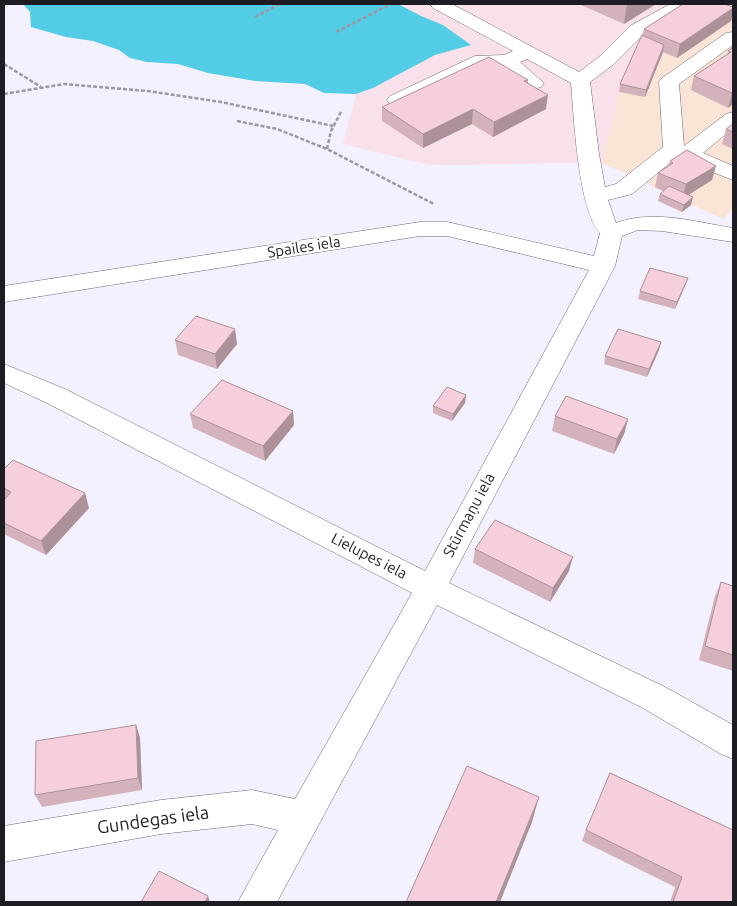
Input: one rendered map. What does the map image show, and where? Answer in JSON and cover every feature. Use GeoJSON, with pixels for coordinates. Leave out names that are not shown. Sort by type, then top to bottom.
{"type":"FeatureCollection","features":[{"type":"Feature","properties":{"kind":"street"},"geometry":{"type":"LineString","coordinates":[[439,4],[580,80]]}},
{"type":"Feature","properties":{"kind":"street"},"geometry":{"type":"LineString","coordinates":[[580,80],[607,60],[637,30],[683,4]]}},
{"type":"Feature","properties":{"kind":"street"},"geometry":{"type":"LineString","coordinates":[[681,152],[669,82],[733,37]]}},
{"type":"Feature","properties":{"kind":"street"},"geometry":{"type":"LineString","coordinates":[[396,100],[482,60],[508,61],[529,51]]}},
{"type":"Feature","properties":{"kind":"street"},"geometry":{"type":"LineString","coordinates":[[508,61],[534,83]]}},
{"type":"Feature","properties":{"kind":"street"},"geometry":{"type":"LineString","coordinates":[[580,80],[588,154],[596,196],[604,224],[612,232],[636,223],[662,224],[733,235]]}},
{"type":"Feature","properties":{"kind":"street"},"geometry":{"type":"LineString","coordinates":[[596,196],[624,189],[733,118]]}},
{"type":"Feature","properties":{"kind":"street"},"geometry":{"type":"LineString","coordinates":[[681,152],[733,174]]}},
{"type":"Feature","properties":{"kind":"street","name":"Spailes iela"},"geometry":{"type":"LineString","coordinates":[[4,294],[410,231],[447,229],[603,266]]}},
{"type":"Feature","properties":{"kind":"street","name":"Stūrmaņu iela"},"geometry":{"type":"LineString","coordinates":[[257,902],[431,588],[603,266],[612,232]]}},
{"type":"Feature","properties":{"kind":"street","name":"Lielupes iela"},"geometry":{"type":"LineString","coordinates":[[4,373],[56,396],[431,588],[653,697],[733,743]]}},
{"type":"Feature","properties":{"kind":"street","name":"Gundegas iela"},"geometry":{"type":"LineString","coordinates":[[4,844],[161,817],[252,807],[303,818]]}},
{"type":"Feature","properties":{"kind":"path"},"geometry":{"type":"LineString","coordinates":[[255,16],[280,4]]}},
{"type":"Feature","properties":{"kind":"path"},"geometry":{"type":"LineString","coordinates":[[336,32],[389,4]]}},
{"type":"Feature","properties":{"kind":"path"},"geometry":{"type":"LineString","coordinates":[[4,64],[42,88]]}},
{"type":"Feature","properties":{"kind":"path"},"geometry":{"type":"LineString","coordinates":[[4,94],[64,84],[148,91],[221,102],[333,126]]}},
{"type":"Feature","properties":{"kind":"path"},"geometry":{"type":"LineString","coordinates":[[327,149],[333,126],[342,110]]}},
{"type":"Feature","properties":{"kind":"path"},"geometry":{"type":"LineString","coordinates":[[237,121],[277,129],[327,149],[433,203],[447,229]]}},
{"type":"Feature","properties":{"kind":"shaded area"},"geometry":{"type":"Polygon","coordinates":[[[398,4],[733,4],[733,20],[677,58],[641,43],[619,92],[602,163],[429,165],[343,144],[356,94],[373,88],[435,55],[471,45],[443,25],[398,4]]]}},
{"type":"Feature","properties":{"kind":"shaded area"},"geometry":{"type":"Polygon","coordinates":[[[733,20],[733,208],[723,219],[602,163],[619,92],[641,43],[677,58],[733,20]]]}},
{"type":"Feature","properties":{"kind":"water"},"geometry":{"type":"Polygon","coordinates":[[[23,4],[398,4],[443,25],[471,45],[435,55],[373,88],[356,94],[324,93],[305,84],[255,81],[208,73],[178,64],[147,62],[130,58],[119,50],[93,41],[66,37],[31,27],[30,12],[23,4]]]}},
{"type":"Feature","properties":{"kind":"building"},"geometry":{"type":"Polygon","coordinates":[[[683,4],[725,4],[733,8],[680,44],[644,29],[683,4]]]}},
{"type":"Feature","properties":{"kind":"building"},"geometry":{"type":"Polygon","coordinates":[[[642,35],[664,45],[646,90],[620,84],[642,35]]]}},
{"type":"Feature","properties":{"kind":"building"},"geometry":{"type":"Polygon","coordinates":[[[733,47],[732,93],[694,76],[731,52],[728,51],[733,47]]]}},
{"type":"Feature","properties":{"kind":"building"},"geometry":{"type":"Polygon","coordinates":[[[489,57],[528,80],[524,81],[548,95],[494,122],[473,109],[423,134],[382,107],[489,57]]]}},
{"type":"Feature","properties":{"kind":"building"},"geometry":{"type":"Polygon","coordinates":[[[733,124],[733,132],[726,129],[733,124]]]}},
{"type":"Feature","properties":{"kind":"building"},"geometry":{"type":"Polygon","coordinates":[[[687,150],[716,166],[686,184],[658,173],[673,163],[670,161],[687,150]]]}},
{"type":"Feature","properties":{"kind":"building"},"geometry":{"type":"Polygon","coordinates":[[[669,186],[693,197],[684,205],[660,194],[669,186]]]}},
{"type":"Feature","properties":{"kind":"building"},"geometry":{"type":"Polygon","coordinates":[[[650,268],[688,278],[677,302],[640,291],[650,268]]]}},
{"type":"Feature","properties":{"kind":"building"},"geometry":{"type":"Polygon","coordinates":[[[196,316],[235,329],[215,354],[175,340],[196,316]]]}},
{"type":"Feature","properties":{"kind":"building"},"geometry":{"type":"Polygon","coordinates":[[[618,329],[661,342],[649,369],[605,356],[618,329]]]}},
{"type":"Feature","properties":{"kind":"building"},"geometry":{"type":"Polygon","coordinates":[[[222,380],[293,411],[263,446],[190,414],[222,380]]]}},
{"type":"Feature","properties":{"kind":"building"},"geometry":{"type":"Polygon","coordinates":[[[447,387],[466,395],[453,414],[433,406],[447,387]]]}},
{"type":"Feature","properties":{"kind":"building"},"geometry":{"type":"Polygon","coordinates":[[[566,396],[628,419],[617,439],[555,416],[566,396]]]}},
{"type":"Feature","properties":{"kind":"building"},"geometry":{"type":"Polygon","coordinates":[[[13,460],[85,493],[41,541],[4,523],[4,500],[11,492],[4,488],[4,469],[13,460]]]}},
{"type":"Feature","properties":{"kind":"building"},"geometry":{"type":"Polygon","coordinates":[[[495,520],[573,557],[553,588],[475,549],[495,520]]]}},
{"type":"Feature","properties":{"kind":"building"},"geometry":{"type":"Polygon","coordinates":[[[721,582],[733,586],[733,655],[705,646],[721,582]]]}},
{"type":"Feature","properties":{"kind":"building"},"geometry":{"type":"Polygon","coordinates":[[[136,725],[138,778],[35,795],[36,741],[136,725]]]}},
{"type":"Feature","properties":{"kind":"building"},"geometry":{"type":"Polygon","coordinates":[[[467,766],[539,797],[496,902],[406,902],[467,766]]]}},
{"type":"Feature","properties":{"kind":"building"},"geometry":{"type":"Polygon","coordinates":[[[610,773],[733,830],[733,902],[673,902],[682,877],[586,830],[610,773]]]}},
{"type":"Feature","properties":{"kind":"building"},"geometry":{"type":"Polygon","coordinates":[[[159,871],[208,896],[205,902],[141,902],[159,871]]]}}]}
